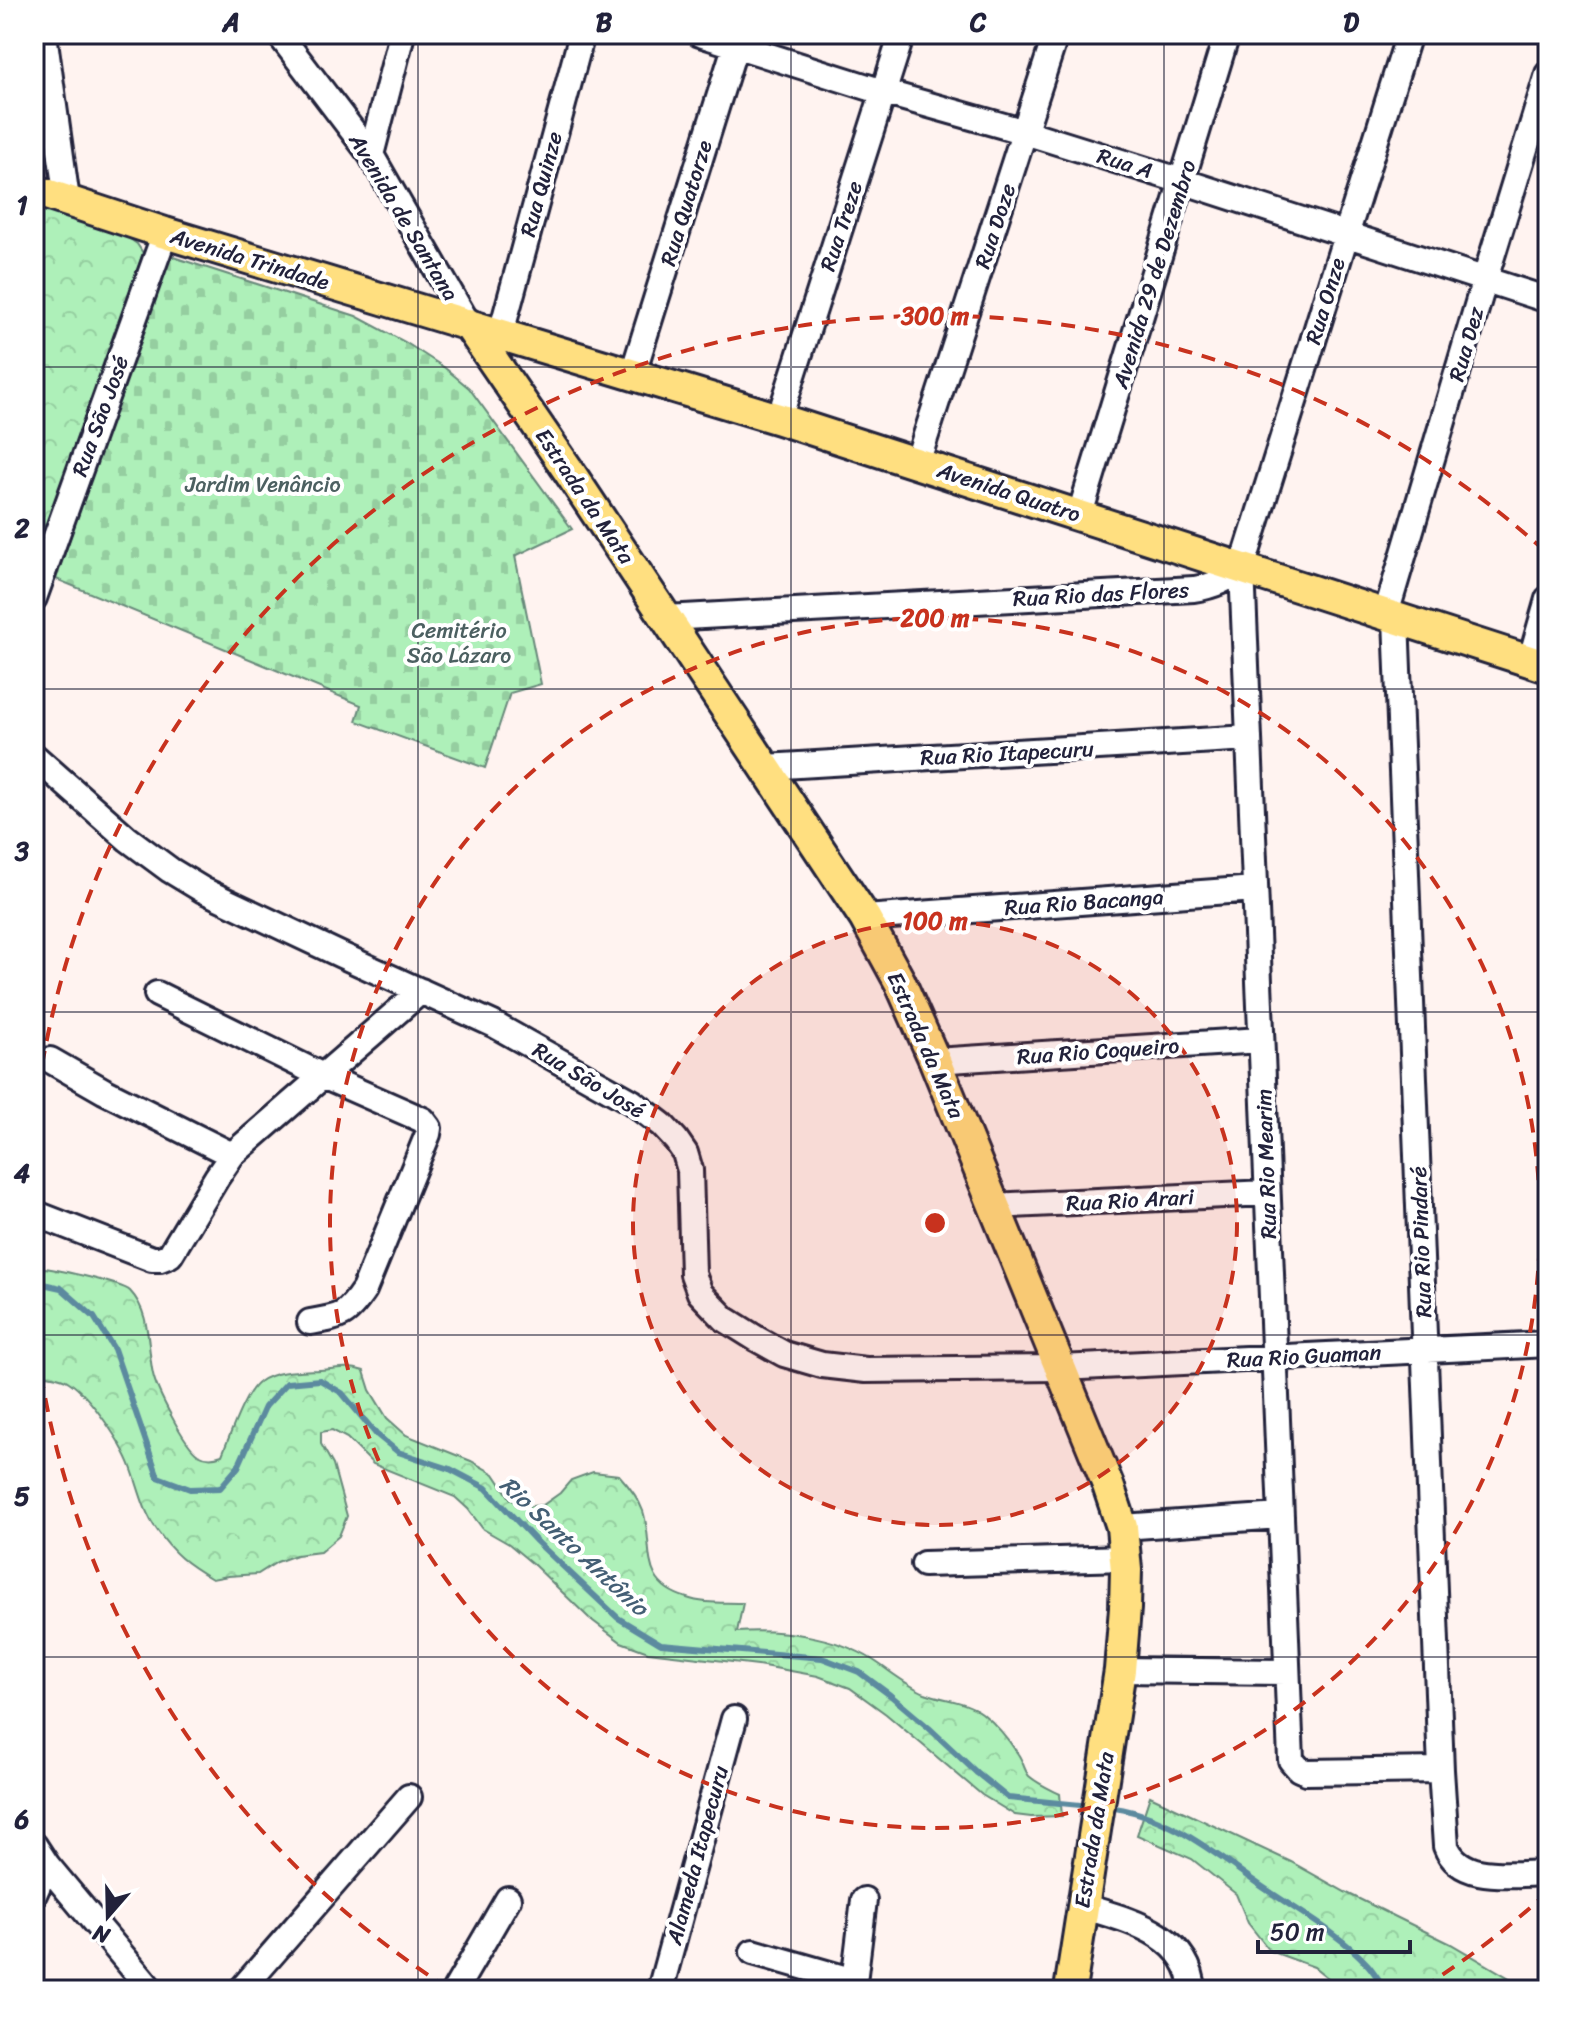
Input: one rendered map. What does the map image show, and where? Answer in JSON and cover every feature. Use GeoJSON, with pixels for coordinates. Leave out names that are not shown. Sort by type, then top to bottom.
{"type":"FeatureCollection","features":[{"type":"Feature","properties":{"kind":"main road","name":"Avenida Trindade"},"geometry":{"type":"LineString","coordinates":[[34,190],[165,233],[468,324]]}},
{"type":"Feature","properties":{"kind":"main road","name":"Avenida Quatro"},"geometry":{"type":"LineString","coordinates":[[468,324],[1080,514],[1543,668]]}},
{"type":"Feature","properties":{"kind":"main road","name":"Estrada da Mata"},"geometry":{"type":"LineString","coordinates":[[468,324],[865,918],[900,982],[935,1061],[1108,1485],[1122,1527],[1125,1608],[1120,1670],[1070,1990]]}},
{"type":"Feature","properties":{"kind":"street"},"geometry":{"type":"LineString","coordinates":[[44,34],[67,200]]}},
{"type":"Feature","properties":{"kind":"street","name":"Avenida de Santana"},"geometry":{"type":"LineString","coordinates":[[279,34],[371,155],[468,324]]}},
{"type":"Feature","properties":{"kind":"street"},"geometry":{"type":"LineString","coordinates":[[371,155],[402,34]]}},
{"type":"Feature","properties":{"kind":"street","name":"Rua Quinze"},"geometry":{"type":"LineString","coordinates":[[501,333],[582,34]]}},
{"type":"Feature","properties":{"kind":"street","name":"Rua A"},"geometry":{"type":"LineString","coordinates":[[700,34],[737,40],[883,92],[1182,181],[1548,300]]}},
{"type":"Feature","properties":{"kind":"street","name":"Rua Treze"},"geometry":{"type":"LineString","coordinates":[[779,419],[902,34]]}},
{"type":"Feature","properties":{"kind":"street","name":"Rua Doze"},"geometry":{"type":"LineString","coordinates":[[917,463],[1056,34]]}},
{"type":"Feature","properties":{"kind":"street","name":"Avenida 29 de Dezembro"},"geometry":{"type":"LineString","coordinates":[[1080,514],[1227,34]]}},
{"type":"Feature","properties":{"kind":"street","name":"Rua Onze"},"geometry":{"type":"LineString","coordinates":[[1242,568],[1409,34]]}},
{"type":"Feature","properties":{"kind":"street","name":"Rua Quatorze"},"geometry":{"type":"LineString","coordinates":[[633,373],[737,40]]}},
{"type":"Feature","properties":{"kind":"street","name":"Rua Dez"},"geometry":{"type":"LineString","coordinates":[[1391,616],[1485,279],[1548,74]]}},
{"type":"Feature","properties":{"kind":"street","name":"Rua São José"},"geometry":{"type":"LineString","coordinates":[[34,598],[165,233]]}},
{"type":"Feature","properties":{"kind":"street","name":"Rua Rio das Flores"},"geometry":{"type":"LineString","coordinates":[[666,618],[1194,589],[1213,586],[1242,568]]}},
{"type":"Feature","properties":{"kind":"street","name":"Rua Rio Mearim"},"geometry":{"type":"LineString","coordinates":[[1242,568],[1291,1760],[1306,1772],[1441,1770]]}},
{"type":"Feature","properties":{"kind":"street"},"geometry":{"type":"LineString","coordinates":[[1543,668],[1548,599]]}},
{"type":"Feature","properties":{"kind":"street","name":"Rua Rio Pindaré"},"geometry":{"type":"LineString","coordinates":[[1391,616],[1446,1846],[1457,1863],[1468,1869],[1484,1873],[1548,1873]]}},
{"type":"Feature","properties":{"kind":"street","name":"Rua Rio Itapecuru"},"geometry":{"type":"LineString","coordinates":[[766,767],[1249,738]]}},
{"type":"Feature","properties":{"kind":"street","name":"Rua São José"},"geometry":{"type":"LineString","coordinates":[[34,756],[128,839],[203,890],[493,1024],[632,1102],[662,1125],[685,1153],[690,1170],[693,1274],[700,1293],[725,1319],[757,1339],[784,1354],[822,1365],[866,1370],[1061,1368]]}},
{"type":"Feature","properties":{"kind":"street","name":"Rua Rio Bacanga"},"geometry":{"type":"LineString","coordinates":[[865,918],[1255,889]]}},
{"type":"Feature","properties":{"kind":"street"},"geometry":{"type":"LineString","coordinates":[[34,1213],[152,1259],[165,1258],[170,1255],[232,1155],[421,991]]}},
{"type":"Feature","properties":{"kind":"street"},"geometry":{"type":"LineString","coordinates":[[157,994],[323,1076],[423,1120],[429,1128],[364,1290],[353,1307],[344,1314],[310,1322]]}},
{"type":"Feature","properties":{"kind":"street","name":"Rua Rio Coqueiro"},"geometry":{"type":"LineString","coordinates":[[935,1061],[1261,1040]]}},
{"type":"Feature","properties":{"kind":"street"},"geometry":{"type":"LineString","coordinates":[[50,1060],[104,1091],[232,1155]]}},
{"type":"Feature","properties":{"kind":"street","name":"Rua Rio Arari"},"geometry":{"type":"LineString","coordinates":[[993,1206],[1267,1193]]}},
{"type":"Feature","properties":{"kind":"street","name":"Rua Rio Guaman"},"geometry":{"type":"LineString","coordinates":[[1061,1368],[1548,1344]]}},
{"type":"Feature","properties":{"kind":"street"},"geometry":{"type":"LineString","coordinates":[[1122,1527],[1281,1516]]}},
{"type":"Feature","properties":{"kind":"street"},"geometry":{"type":"LineString","coordinates":[[924,1564],[1125,1558]]}},
{"type":"Feature","properties":{"kind":"street"},"geometry":{"type":"LineString","coordinates":[[1120,1670],[1287,1672]]}},
{"type":"Feature","properties":{"kind":"street","name":"Alameda Itapecuru"},"geometry":{"type":"LineString","coordinates":[[660,1990],[734,1719]]}},
{"type":"Feature","properties":{"kind":"street"},"geometry":{"type":"LineString","coordinates":[[241,1990],[409,1797]]}},
{"type":"Feature","properties":{"kind":"street"},"geometry":{"type":"LineString","coordinates":[[34,1894],[41,1855]]}},
{"type":"Feature","properties":{"kind":"street"},"geometry":{"type":"LineString","coordinates":[[41,1855],[151,1990]]}},
{"type":"Feature","properties":{"kind":"street"},"geometry":{"type":"LineString","coordinates":[[455,1990],[508,1899]]}},
{"type":"Feature","properties":{"kind":"street"},"geometry":{"type":"LineString","coordinates":[[753,1952],[854,1985],[864,1900]]}},
{"type":"Feature","properties":{"kind":"street"},"geometry":{"type":"LineString","coordinates":[[1082,1906],[1140,1924],[1159,1935],[1175,1948],[1187,1966],[1193,1990]]}},
{"type":"Feature","properties":{"kind":"green space"},"geometry":{"type":"Polygon","coordinates":[[[34,207],[123,234],[143,253],[34,563],[34,207]]]}},
{"type":"Feature","properties":{"kind":"green space","name":"Jardim Venâncio"},"geometry":{"type":"Polygon","coordinates":[[[167,255],[356,316],[445,368],[469,388],[572,529],[515,556],[541,684],[510,693],[485,768],[356,721],[361,705],[56,579],[167,255]]]}},
{"type":"Feature","properties":{"kind":"green space"},"geometry":{"type":"Polygon","coordinates":[[[34,1267],[84,1276],[130,1291],[142,1309],[159,1392],[186,1440],[201,1456],[210,1458],[222,1455],[248,1395],[265,1378],[288,1372],[347,1368],[364,1371],[370,1390],[387,1418],[406,1435],[471,1461],[494,1474],[510,1498],[522,1507],[543,1505],[571,1480],[593,1472],[619,1475],[643,1511],[654,1574],[671,1592],[693,1600],[743,1603],[737,1632],[790,1633],[842,1645],[873,1660],[918,1690],[976,1709],[1006,1738],[1029,1776],[1060,1794],[1062,1816],[1015,1815],[982,1795],[886,1714],[850,1688],[818,1676],[758,1665],[648,1652],[621,1642],[589,1618],[509,1544],[483,1529],[455,1497],[373,1464],[347,1438],[332,1430],[321,1432],[321,1444],[333,1465],[347,1516],[339,1536],[320,1552],[296,1555],[258,1574],[212,1579],[195,1569],[169,1546],[152,1523],[127,1457],[86,1398],[65,1379],[34,1371],[34,1267]]]}},
{"type":"Feature","properties":{"kind":"green space"},"geometry":{"type":"Polygon","coordinates":[[[1150,1796],[1291,1862],[1451,1944],[1513,1980],[1539,1990],[1343,1990],[1314,1967],[1270,1951],[1248,1923],[1236,1894],[1192,1859],[1137,1835],[1150,1796]]]}},
{"type":"Feature","properties":{"kind":"waterway","name":"Rio Santo Antônio"},"geometry":{"type":"LineString","coordinates":[[34,1282],[61,1288],[94,1317],[114,1349],[158,1477],[190,1489],[220,1488],[238,1467],[265,1407],[287,1383],[320,1380],[342,1393],[376,1434],[398,1452],[450,1469],[486,1488],[535,1540],[618,1618],[661,1644],[822,1658],[859,1672],[890,1695],[1008,1798],[1091,1806]]}},
{"type":"Feature","properties":{"kind":"waterway","name":"Rio Santo Antônio"},"geometry":{"type":"LineString","coordinates":[[1106,1807],[1147,1816],[1202,1845],[1343,1942],[1368,1965],[1386,1990]]}},
{"type":"Feature","properties":{"kind":"park label","name":"Cemitério São Lázaro"},"geometry":{"type":"Point","coordinates":[459,642]}}]}
